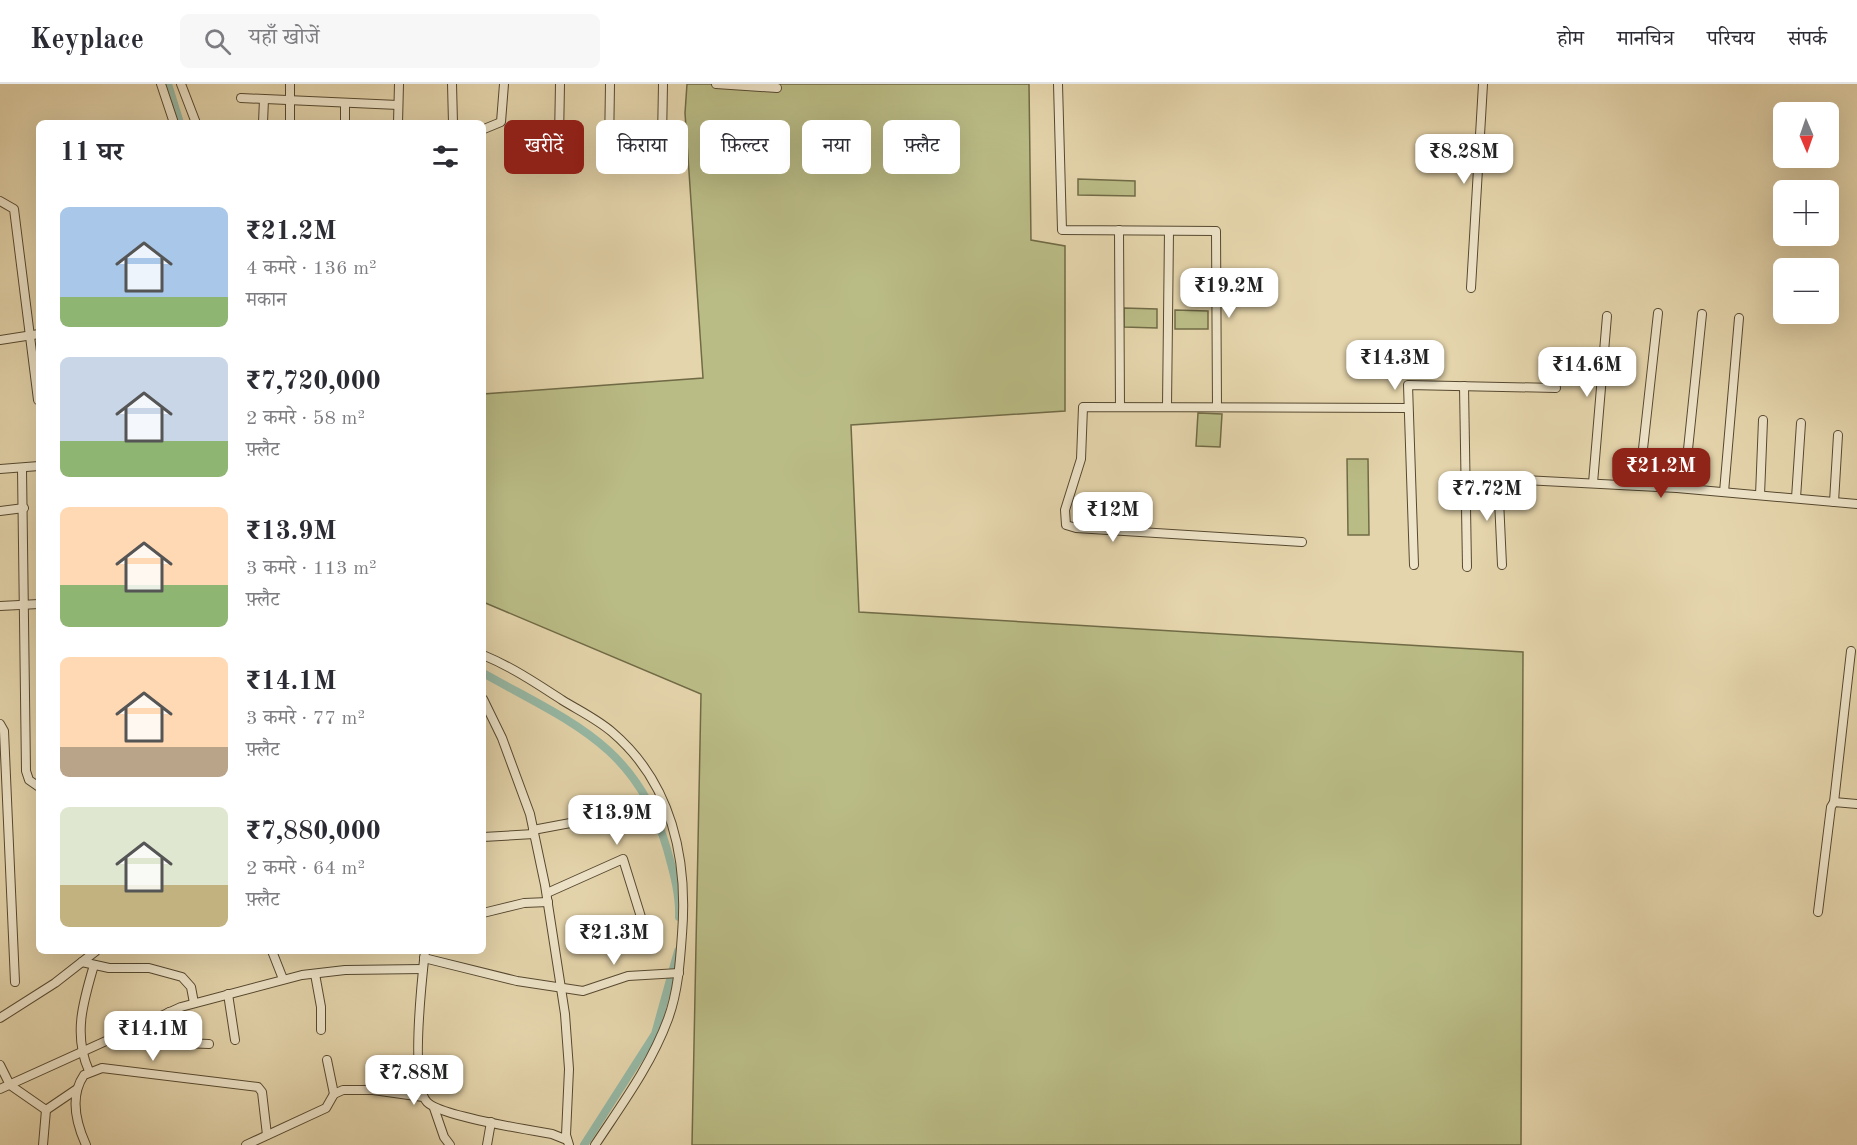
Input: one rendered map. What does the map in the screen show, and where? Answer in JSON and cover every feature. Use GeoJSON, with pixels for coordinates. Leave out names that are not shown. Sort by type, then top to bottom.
{"type":"FeatureCollection","features":[{"type":"Feature","properties":{"kind":"street"},"geometry":{"type":"LineString","coordinates":[[161,84],[173,120]]}},
{"type":"Feature","properties":{"kind":"street"},"geometry":{"type":"LineString","coordinates":[[181,84],[195,120]]}},
{"type":"Feature","properties":{"kind":"street"},"geometry":{"type":"LineString","coordinates":[[290,84],[290,120]]}},
{"type":"Feature","properties":{"kind":"street"},"geometry":{"type":"LineString","coordinates":[[398,120],[399,84]]}},
{"type":"Feature","properties":{"kind":"street"},"geometry":{"type":"LineString","coordinates":[[452,84],[453,120]]}},
{"type":"Feature","properties":{"kind":"street"},"geometry":{"type":"LineString","coordinates":[[486,128],[501,122],[504,84]]}},
{"type":"Feature","properties":{"kind":"street"},"geometry":{"type":"LineString","coordinates":[[559,120],[560,84]]}},
{"type":"Feature","properties":{"kind":"street"},"geometry":{"type":"LineString","coordinates":[[609,120],[610,84]]}},
{"type":"Feature","properties":{"kind":"street"},"geometry":{"type":"LineString","coordinates":[[662,120],[663,84]]}},
{"type":"Feature","properties":{"kind":"street"},"geometry":{"type":"LineString","coordinates":[[717,84],[777,88]]}},
{"type":"Feature","properties":{"kind":"street"},"geometry":{"type":"LineString","coordinates":[[1058,84],[1062,230],[1216,231],[1216,407]]}},
{"type":"Feature","properties":{"kind":"street"},"geometry":{"type":"LineString","coordinates":[[1471,288],[1483,84]]}},
{"type":"Feature","properties":{"kind":"street"},"geometry":{"type":"LineString","coordinates":[[241,98],[399,105]]}},
{"type":"Feature","properties":{"kind":"street"},"geometry":{"type":"LineString","coordinates":[[263,120],[264,99]]}},
{"type":"Feature","properties":{"kind":"street"},"geometry":{"type":"LineString","coordinates":[[345,103],[345,120]]}},
{"type":"Feature","properties":{"kind":"street"},"geometry":{"type":"LineString","coordinates":[[0,201],[14,209],[36,386]]}},
{"type":"Feature","properties":{"kind":"street"},"geometry":{"type":"LineString","coordinates":[[1119,230],[1119,407]]}},
{"type":"Feature","properties":{"kind":"street"},"geometry":{"type":"LineString","coordinates":[[1167,407],[1169,231]]}},
{"type":"Feature","properties":{"kind":"street"},"geometry":{"type":"LineString","coordinates":[[1639,485],[1658,313]]}},
{"type":"Feature","properties":{"kind":"street"},"geometry":{"type":"LineString","coordinates":[[1684,488],[1702,314]]}},
{"type":"Feature","properties":{"kind":"street"},"geometry":{"type":"LineString","coordinates":[[1593,483],[1607,316]]}},
{"type":"Feature","properties":{"kind":"street"},"geometry":{"type":"LineString","coordinates":[[1724,492],[1739,318]]}},
{"type":"Feature","properties":{"kind":"street"},"geometry":{"type":"LineString","coordinates":[[0,340],[36,334]]}},
{"type":"Feature","properties":{"kind":"street"},"geometry":{"type":"LineString","coordinates":[[1414,565],[1408,385],[1556,388]]}},
{"type":"Feature","properties":{"kind":"street"},"geometry":{"type":"LineString","coordinates":[[1464,386],[1467,567]]}},
{"type":"Feature","properties":{"kind":"street"},"geometry":{"type":"LineString","coordinates":[[1302,542],[1076,528],[1066,525],[1065,510],[1081,459],[1083,407],[1408,408]]}},
{"type":"Feature","properties":{"kind":"street"},"geometry":{"type":"LineString","coordinates":[[1760,495],[1763,420]]}},
{"type":"Feature","properties":{"kind":"street"},"geometry":{"type":"LineString","coordinates":[[1796,498],[1801,423]]}},
{"type":"Feature","properties":{"kind":"street"},"geometry":{"type":"LineString","coordinates":[[1834,501],[1838,435]]}},
{"type":"Feature","properties":{"kind":"street"},"geometry":{"type":"LineString","coordinates":[[0,470],[36,467]]}},
{"type":"Feature","properties":{"kind":"street"},"geometry":{"type":"LineString","coordinates":[[22,469],[24,508],[22,605],[26,771],[29,780],[36,784]]}},
{"type":"Feature","properties":{"kind":"street"},"geometry":{"type":"LineString","coordinates":[[1466,477],[1684,488],[1857,504]]}},
{"type":"Feature","properties":{"kind":"street"},"geometry":{"type":"LineString","coordinates":[[1498,478],[1502,565]]}},
{"type":"Feature","properties":{"kind":"street"},"geometry":{"type":"LineString","coordinates":[[0,511],[24,508]]}},
{"type":"Feature","properties":{"kind":"street"},"geometry":{"type":"LineString","coordinates":[[0,606],[36,604]]}},
{"type":"Feature","properties":{"kind":"street"},"geometry":{"type":"LineString","coordinates":[[1818,912],[1834,802],[1851,651]]}},
{"type":"Feature","properties":{"kind":"street"},"geometry":{"type":"LineString","coordinates":[[486,656],[510,666],[610,730],[630,748],[648,772],[664,803],[679,851],[685,895],[669,1016],[657,1045],[596,1145]]}},
{"type":"Feature","properties":{"kind":"street"},"geometry":{"type":"LineString","coordinates":[[434,1108],[568,1143],[569,1069],[561,989],[547,898],[534,832],[502,738],[486,705]]}},
{"type":"Feature","properties":{"kind":"street"},"geometry":{"type":"LineString","coordinates":[[0,724],[4,731],[15,982]]}},
{"type":"Feature","properties":{"kind":"street"},"geometry":{"type":"LineString","coordinates":[[1834,802],[1857,804]]}},
{"type":"Feature","properties":{"kind":"street"},"geometry":{"type":"LineString","coordinates":[[486,837],[534,832],[601,814]]}},
{"type":"Feature","properties":{"kind":"street"},"geometry":{"type":"LineString","coordinates":[[486,912],[547,898],[623,859],[640,917]]}},
{"type":"Feature","properties":{"kind":"street"},"geometry":{"type":"LineString","coordinates":[[0,1018],[92,954]]}},
{"type":"Feature","properties":{"kind":"street"},"geometry":{"type":"LineString","coordinates":[[273,954],[283,979]]}},
{"type":"Feature","properties":{"kind":"street"},"geometry":{"type":"LineString","coordinates":[[450,1145],[444,1137],[434,1108],[423,1097],[420,1090],[419,1035],[425,954],[517,981],[583,991],[621,978],[674,973]]}},
{"type":"Feature","properties":{"kind":"street"},"geometry":{"type":"LineString","coordinates":[[82,963],[149,968],[182,977],[191,987],[194,1003]]}},
{"type":"Feature","properties":{"kind":"street"},"geometry":{"type":"LineString","coordinates":[[88,1071],[81,1053],[81,1011],[94,965]]}},
{"type":"Feature","properties":{"kind":"street"},"geometry":{"type":"LineString","coordinates":[[0,1089],[169,1012],[194,1003],[283,979],[315,974],[345,970],[423,969]]}},
{"type":"Feature","properties":{"kind":"street"},"geometry":{"type":"LineString","coordinates":[[315,974],[321,1007],[321,1030]]}},
{"type":"Feature","properties":{"kind":"street"},"geometry":{"type":"LineString","coordinates":[[228,994],[235,1040]]}},
{"type":"Feature","properties":{"kind":"street"},"geometry":{"type":"LineString","coordinates":[[169,1012],[182,1043],[209,1044]]}},
{"type":"Feature","properties":{"kind":"street"},"geometry":{"type":"LineString","coordinates":[[327,1060],[334,1094]]}},
{"type":"Feature","properties":{"kind":"street"},"geometry":{"type":"LineString","coordinates":[[0,1065],[10,1085],[46,1110]]}},
{"type":"Feature","properties":{"kind":"street"},"geometry":{"type":"LineString","coordinates":[[86,1145],[77,1123],[77,1089],[79,1082],[88,1071],[102,1068],[258,1087],[262,1092],[267,1135]]}},
{"type":"Feature","properties":{"kind":"street"},"geometry":{"type":"LineString","coordinates":[[246,1145],[326,1107],[334,1094],[349,1088],[423,1097]]}},
{"type":"Feature","properties":{"kind":"street"},"geometry":{"type":"LineString","coordinates":[[46,1110],[77,1089]]}},
{"type":"Feature","properties":{"kind":"street"},"geometry":{"type":"LineString","coordinates":[[44,1145],[46,1110]]}},
{"type":"Feature","properties":{"kind":"street"},"geometry":{"type":"LineString","coordinates":[[487,1145],[491,1122]]}},
{"type":"Feature","properties":{"kind":"green space"},"geometry":{"type":"Polygon","coordinates":[[[687,84],[1029,84],[1031,240],[1065,246],[1065,411],[851,425],[859,612],[1523,652],[1521,1145],[692,1145],[701,694],[486,603],[486,394],[703,378],[688,157],[688,120],[685,120],[687,84]]]}},
{"type":"Feature","properties":{"kind":"green space"},"geometry":{"type":"Polygon","coordinates":[[[1078,179],[1135,181],[1135,196],[1078,195],[1078,179]]]}},
{"type":"Feature","properties":{"kind":"green space"},"geometry":{"type":"Polygon","coordinates":[[[1124,308],[1157,309],[1157,328],[1124,327],[1124,308]]]}},
{"type":"Feature","properties":{"kind":"green space"},"geometry":{"type":"Polygon","coordinates":[[[1175,310],[1208,311],[1208,329],[1175,329],[1175,310]]]}},
{"type":"Feature","properties":{"kind":"green space"},"geometry":{"type":"Polygon","coordinates":[[[1198,413],[1222,414],[1220,447],[1196,446],[1198,413]]]}},
{"type":"Feature","properties":{"kind":"green space"},"geometry":{"type":"Polygon","coordinates":[[[1347,459],[1368,459],[1369,535],[1348,535],[1347,459]]]}},
{"type":"Feature","properties":{"kind":"waterway"},"geometry":{"type":"LineString","coordinates":[[168,84],[179,120]]}},
{"type":"Feature","properties":{"kind":"waterway"},"geometry":{"type":"LineString","coordinates":[[486,675],[572,723],[596,740],[619,761],[638,785],[654,814],[674,874],[679,917]]}},
{"type":"Feature","properties":{"kind":"waterway"},"geometry":{"type":"LineString","coordinates":[[584,1145],[655,1034],[678,951]]}}]}
